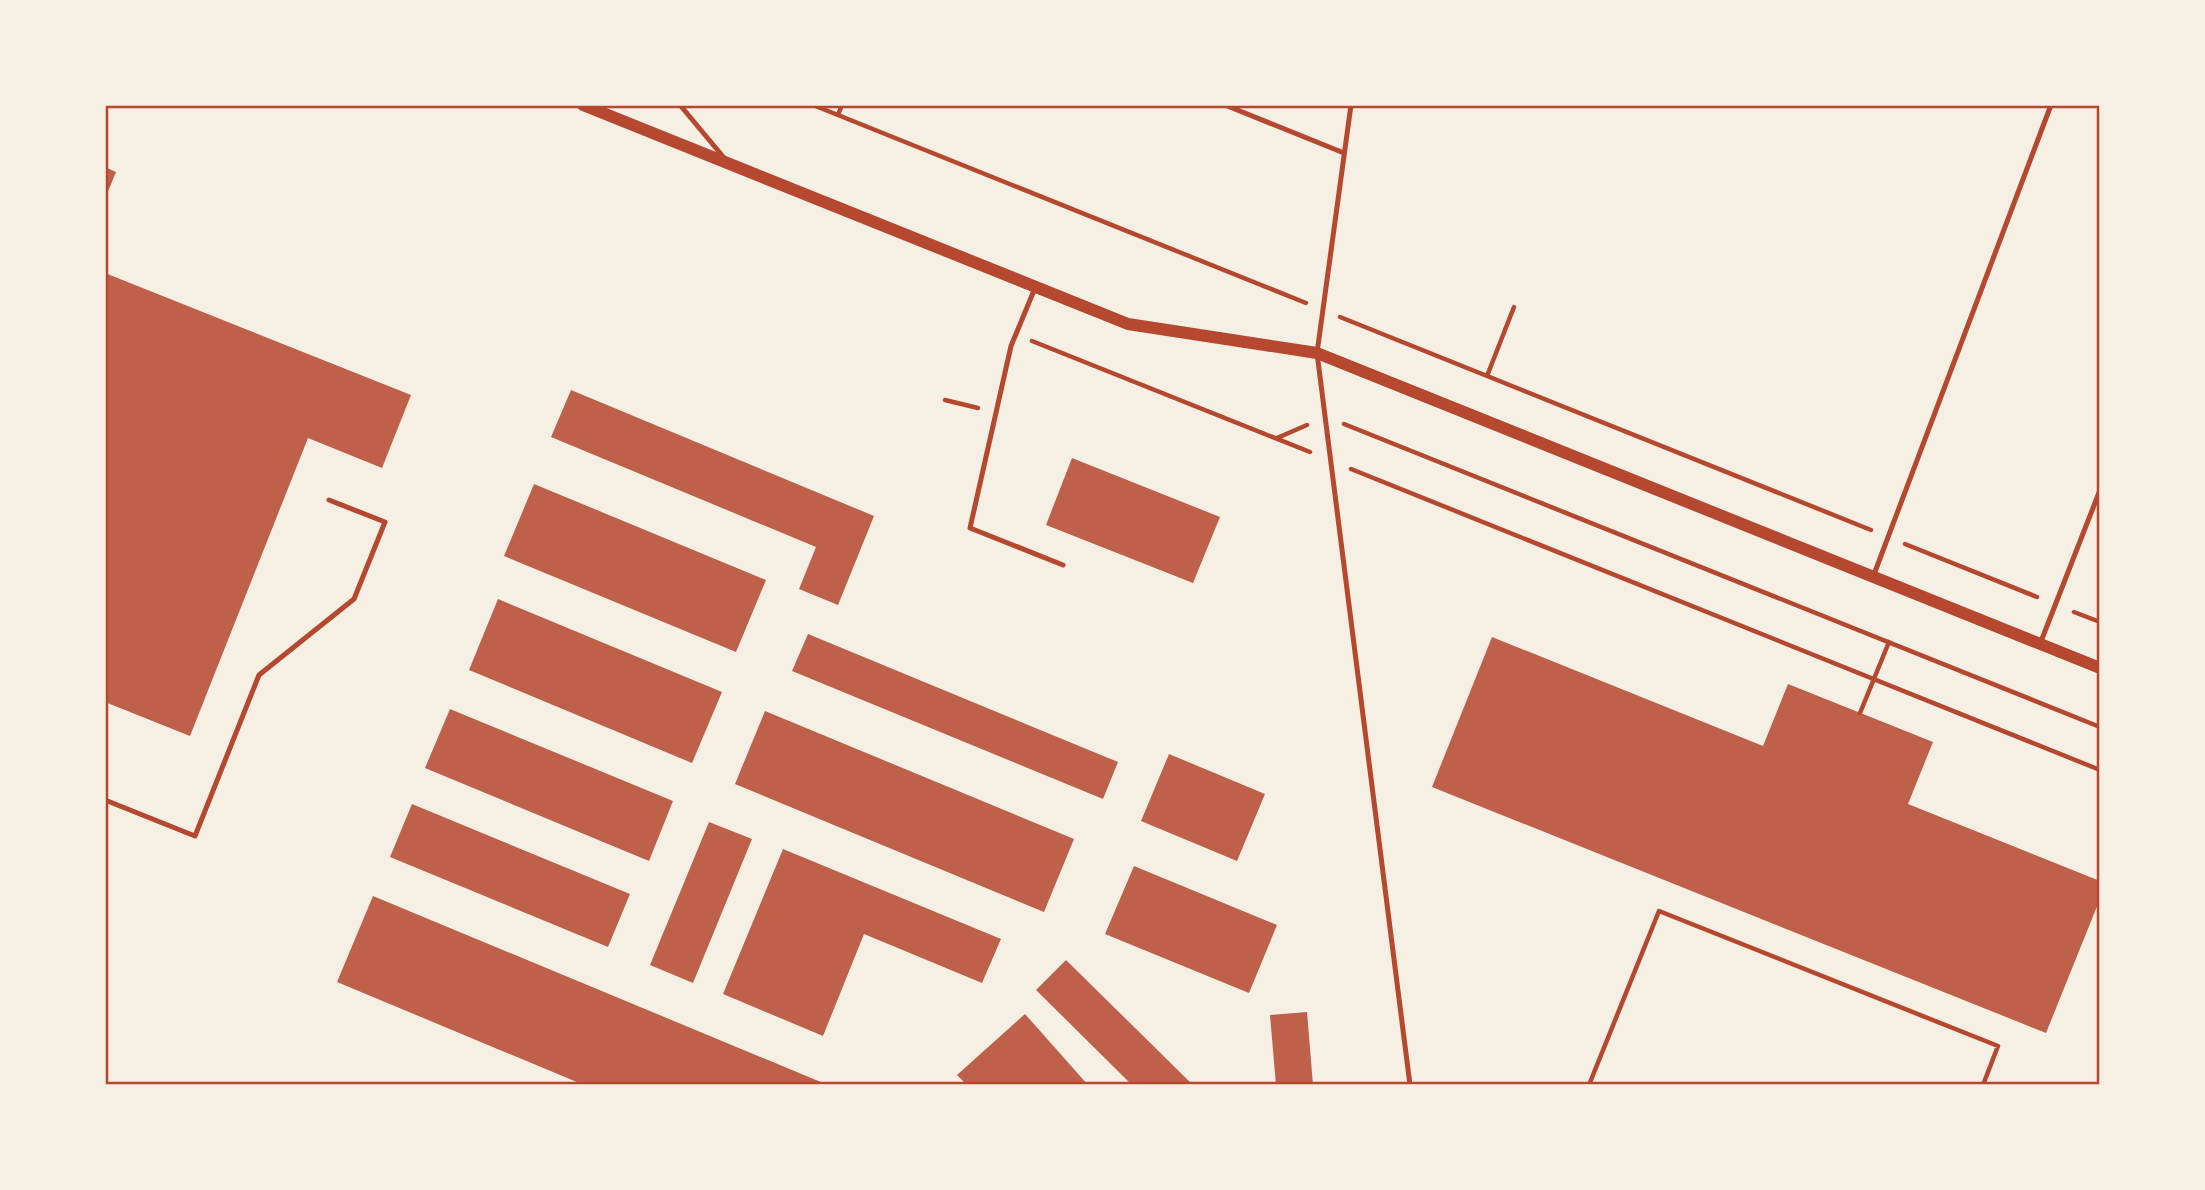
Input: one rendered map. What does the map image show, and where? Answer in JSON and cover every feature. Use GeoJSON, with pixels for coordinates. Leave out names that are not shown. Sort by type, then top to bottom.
{"type":"FeatureCollection","features":[{"type":"Feature","properties":{"kind":"street"},"geometry":{"type":"LineString","coordinates":[[583,105],[1128,324],[1317,354],[2100,668]]}},
{"type":"Feature","properties":{"kind":"lane"},"geometry":{"type":"LineString","coordinates":[[680,105],[729,163]]}},
{"type":"Feature","properties":{"kind":"lane"},"geometry":{"type":"LineString","coordinates":[[1225,105],[1344,153]]}},
{"type":"Feature","properties":{"kind":"lane"},"geometry":{"type":"LineString","coordinates":[[1351,105],[1317,354],[1410,1085]]}},
{"type":"Feature","properties":{"kind":"lane"},"geometry":{"type":"LineString","coordinates":[[1873,577],[2051,105]]}},
{"type":"Feature","properties":{"kind":"lane"},"geometry":{"type":"LineString","coordinates":[[1035,287],[1011,346],[970,528],[1063,565]]}},
{"type":"Feature","properties":{"kind":"lane"},"geometry":{"type":"LineString","coordinates":[[2040,644],[2100,490]]}},
{"type":"Feature","properties":{"kind":"lane"},"geometry":{"type":"LineString","coordinates":[[105,800],[195,836],[260,674],[354,600],[385,522],[329,500]]}},
{"type":"Feature","properties":{"kind":"path"},"geometry":{"type":"LineString","coordinates":[[813,105],[2100,622]]}},
{"type":"Feature","properties":{"kind":"path"},"geometry":{"type":"LineString","coordinates":[[838,115],[842,105]]}},
{"type":"Feature","properties":{"kind":"path"},"geometry":{"type":"LineString","coordinates":[[1487,376],[1514,307]]}},
{"type":"Feature","properties":{"kind":"path"},"geometry":{"type":"LineString","coordinates":[[1016,334],[2100,770]]}},
{"type":"Feature","properties":{"kind":"path"},"geometry":{"type":"LineString","coordinates":[[945,400],[996,412]]}},
{"type":"Feature","properties":{"kind":"path"},"geometry":{"type":"LineString","coordinates":[[1276,439],[1325,416],[2100,727]]}},
{"type":"Feature","properties":{"kind":"path"},"geometry":{"type":"LineString","coordinates":[[1860,713],[1889,642]]}},
{"type":"Feature","properties":{"kind":"path"},"geometry":{"type":"LineString","coordinates":[[1589,1085],[1658,911],[1998,1046],[1983,1085]]}},
{"type":"Feature","properties":{"kind":"building"},"geometry":{"type":"Polygon","coordinates":[[[105,167],[116,172],[105,199],[105,167]]]}},
{"type":"Feature","properties":{"kind":"building"},"geometry":{"type":"Polygon","coordinates":[[[105,273],[411,395],[382,468],[308,438],[190,736],[105,702],[105,273]]]}},
{"type":"Feature","properties":{"kind":"building"},"geometry":{"type":"Polygon","coordinates":[[[571,390],[874,516],[838,605],[799,589],[816,547],[551,437],[571,390]]]}},
{"type":"Feature","properties":{"kind":"building"},"geometry":{"type":"Polygon","coordinates":[[[1072,458],[1220,517],[1193,583],[1046,525],[1072,458]]]}},
{"type":"Feature","properties":{"kind":"building"},"geometry":{"type":"Polygon","coordinates":[[[534,484],[766,580],[736,652],[504,556],[534,484]]]}},
{"type":"Feature","properties":{"kind":"building"},"geometry":{"type":"Polygon","coordinates":[[[498,599],[722,692],[692,763],[469,670],[498,599]]]}},
{"type":"Feature","properties":{"kind":"building"},"geometry":{"type":"Polygon","coordinates":[[[808,634],[1118,762],[1103,799],[792,671],[808,634]]]}},
{"type":"Feature","properties":{"kind":"building"},"geometry":{"type":"Polygon","coordinates":[[[1492,637],[1763,746],[1788,684],[1933,742],[1908,804],[2100,881],[2100,899],[2046,1033],[1432,787],[1492,637]]]}},
{"type":"Feature","properties":{"kind":"building"},"geometry":{"type":"Polygon","coordinates":[[[450,709],[673,801],[649,861],[425,768],[450,709]]]}},
{"type":"Feature","properties":{"kind":"building"},"geometry":{"type":"Polygon","coordinates":[[[765,711],[1074,839],[1044,912],[735,784],[765,711]]]}},
{"type":"Feature","properties":{"kind":"building"},"geometry":{"type":"Polygon","coordinates":[[[1169,754],[1265,794],[1237,861],[1141,821],[1169,754]]]}},
{"type":"Feature","properties":{"kind":"building"},"geometry":{"type":"Polygon","coordinates":[[[412,804],[630,894],[608,947],[390,857],[412,804]]]}},
{"type":"Feature","properties":{"kind":"building"},"geometry":{"type":"Polygon","coordinates":[[[709,822],[752,839],[693,983],[650,965],[709,822]]]}},
{"type":"Feature","properties":{"kind":"building"},"geometry":{"type":"Polygon","coordinates":[[[783,849],[1001,939],[982,983],[864,934],[823,1036],[723,994],[783,849]]]}},
{"type":"Feature","properties":{"kind":"building"},"geometry":{"type":"Polygon","coordinates":[[[1134,866],[1277,925],[1249,993],[1105,934],[1134,866]]]}},
{"type":"Feature","properties":{"kind":"building"},"geometry":{"type":"Polygon","coordinates":[[[373,896],[828,1085],[584,1085],[337,982],[373,896]]]}},
{"type":"Feature","properties":{"kind":"building"},"geometry":{"type":"Polygon","coordinates":[[[1066,960],[1193,1085],[1132,1085],[1036,990],[1066,960]]]}},
{"type":"Feature","properties":{"kind":"building"},"geometry":{"type":"Polygon","coordinates":[[[1307,1012],[1313,1085],[1276,1085],[1270,1015],[1307,1012]]]}},
{"type":"Feature","properties":{"kind":"building"},"geometry":{"type":"Polygon","coordinates":[[[1025,1014],[1088,1085],[967,1085],[957,1075],[1025,1014]]]}}]}
